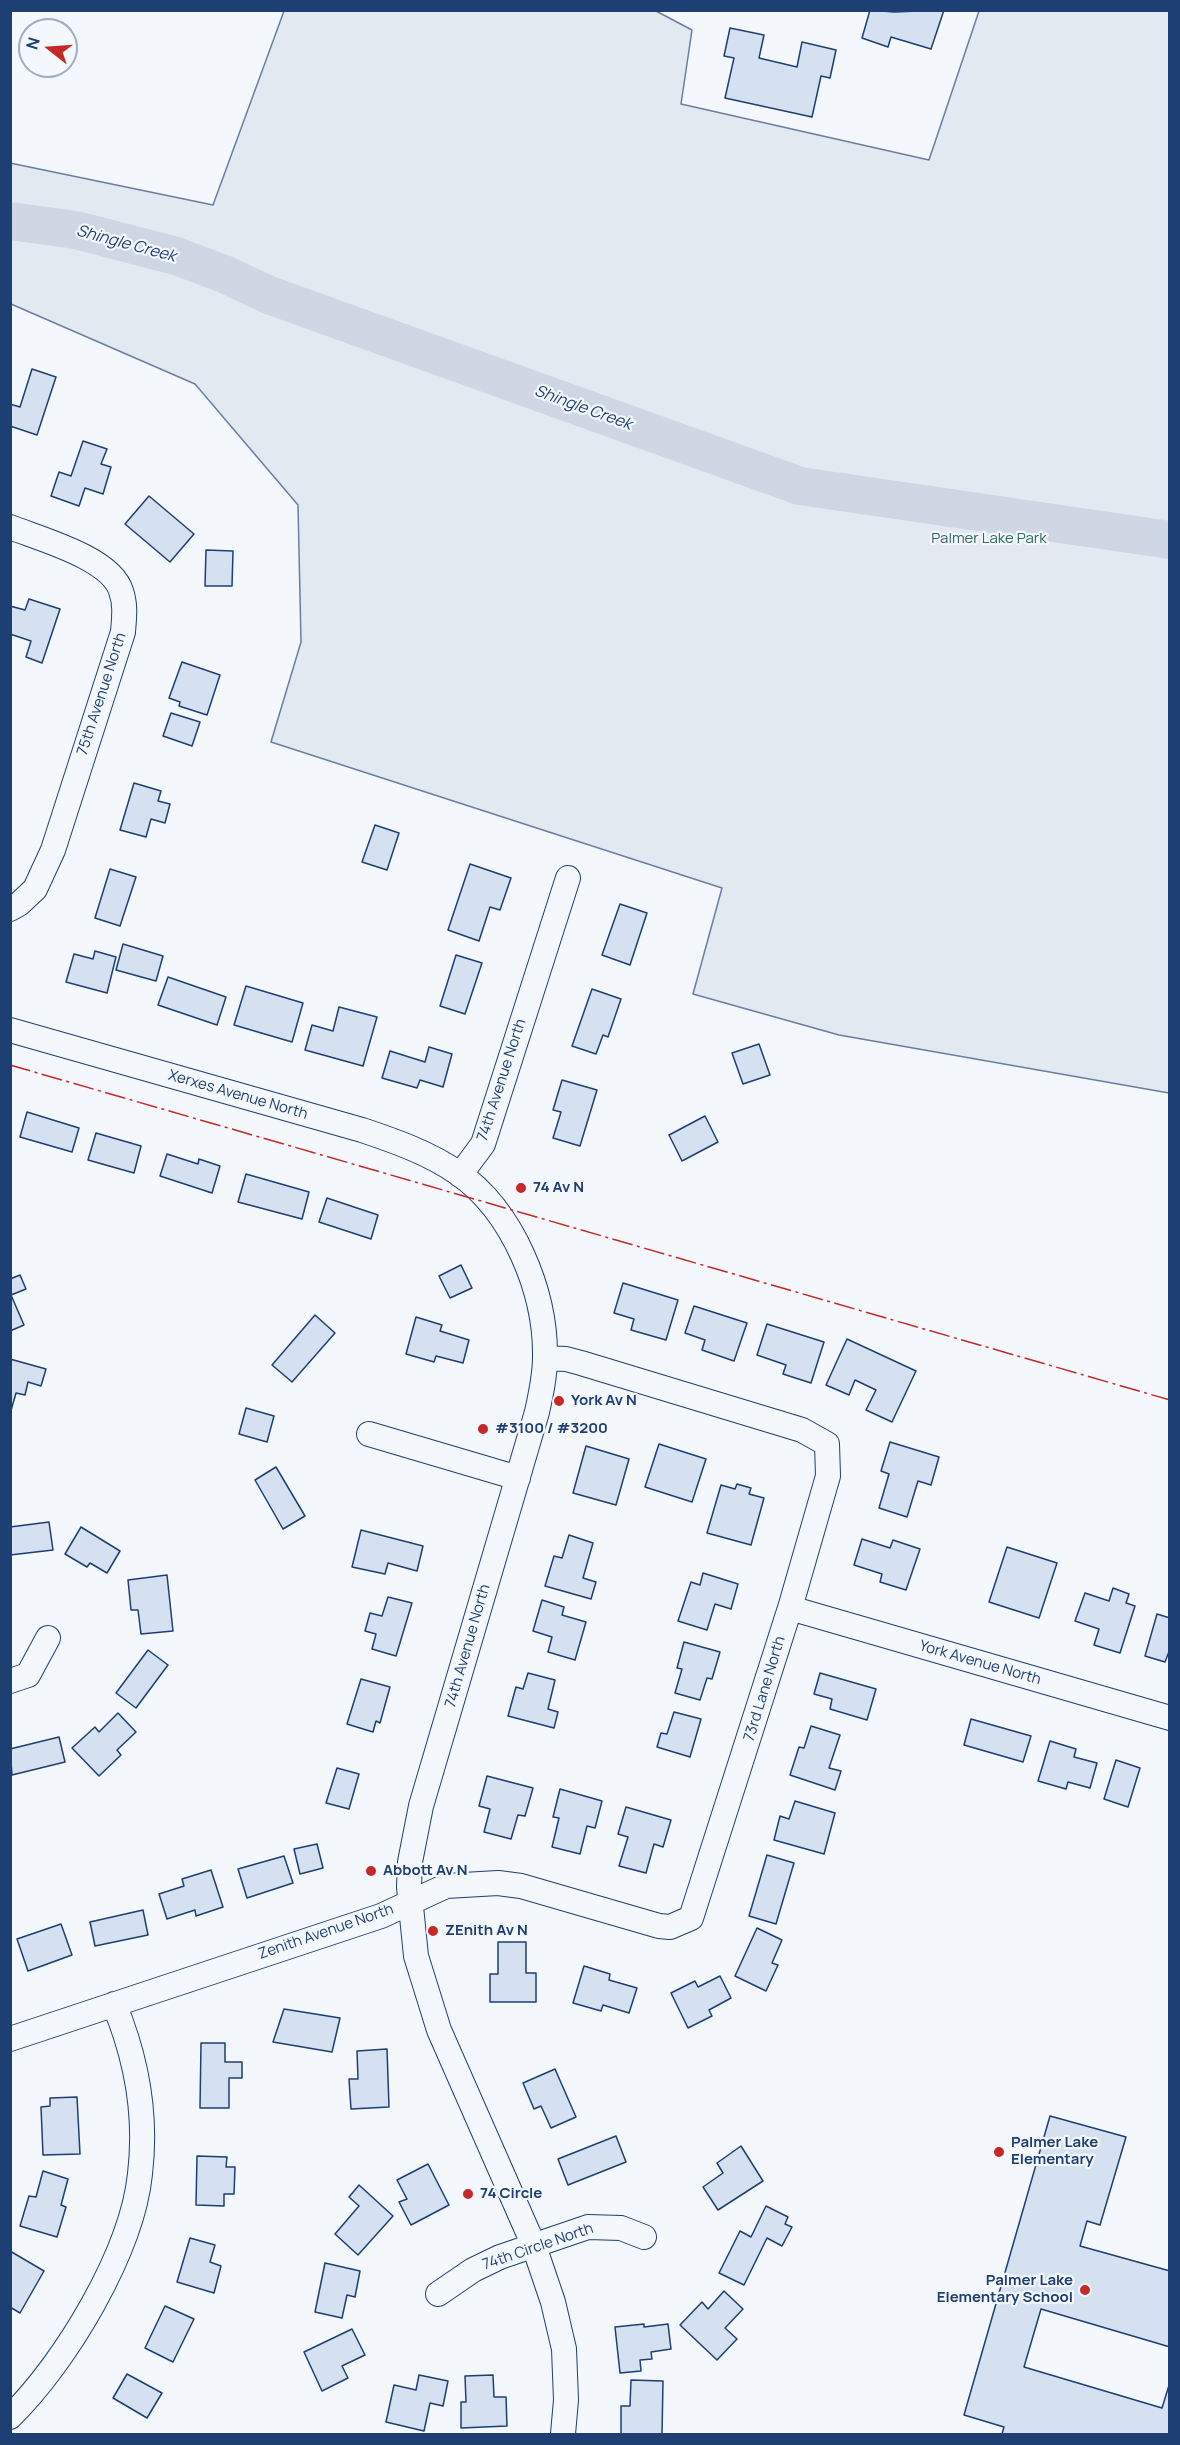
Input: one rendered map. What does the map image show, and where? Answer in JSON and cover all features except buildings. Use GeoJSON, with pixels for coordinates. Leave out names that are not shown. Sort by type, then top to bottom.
{"type":"FeatureCollection","features":[{"type":"Feature","properties":{"kind":"street","name":"75th Avenue North"},"geometry":{"type":"LineString","coordinates":[[10,527],[88,559],[107,570],[121,588],[125,609],[123,632],[53,850],[35,889],[10,909]]}},
{"type":"Feature","properties":{"kind":"street","name":"74th Avenue North"},"geometry":{"type":"LineString","coordinates":[[563,2434],[566,2400],[564,2349],[553,2302],[534,2246],[439,2030],[416,1956],[410,1902],[411,1862],[421,1806],[537,1412],[545,1358],[542,1312],[526,1263],[494,1210],[460,1174],[483,1144],[568,878]]}},
{"type":"Feature","properties":{"kind":"street","name":"Xerxes Avenue North"},"geometry":{"type":"LineString","coordinates":[[10,1030],[387,1138],[417,1150],[460,1174]]}},
{"type":"Feature","properties":{"kind":"street","name":"73rd Lane North"},"geometry":{"type":"LineString","coordinates":[[545,1358],[566,1359],[581,1363],[802,1430],[827,1444],[828,1476],[790,1608],[699,1898],[691,1918],[679,1924]]}},
{"type":"Feature","properties":{"kind":"street"},"geometry":{"type":"LineString","coordinates":[[369,1434],[518,1478]]}},
{"type":"Feature","properties":{"kind":"street","name":"York Avenue North"},"geometry":{"type":"LineString","coordinates":[[790,1608],[1170,1718]]}},
{"type":"Feature","properties":{"kind":"street"},"geometry":{"type":"LineString","coordinates":[[10,1681],[28,1675],[48,1638]]}},
{"type":"Feature","properties":{"kind":"street","name":"Zenith Avenue North"},"geometry":{"type":"LineString","coordinates":[[10,2039],[381,1916],[446,1886],[498,1883],[521,1887],[659,1926],[670,1927],[679,1924]]}},
{"type":"Feature","properties":{"kind":"street"},"geometry":{"type":"LineString","coordinates":[[10,2417],[51,2370],[82,2324],[108,2275],[129,2222],[140,2176],[142,2127],[138,2080],[126,2033],[114,2004]]}},
{"type":"Feature","properties":{"kind":"street","name":"74th Circle North"},"geometry":{"type":"LineString","coordinates":[[438,2294],[473,2270],[588,2227],[621,2228],[644,2237]]}},
{"type":"Feature","properties":{"kind":"green space","name":"Palmer Lake Park"},"geometry":{"type":"Polygon","coordinates":[[[284,11],[656,11],[692,30],[681,104],[929,160],[979,11],[1169,11],[1169,1093],[839,1035],[693,994],[722,888],[271,742],[301,642],[298,505],[195,384],[11,304],[10,163],[213,205],[284,11]]]}},
{"type":"Feature","properties":{"kind":"waterway","name":"Shingle Creek"},"geometry":{"type":"LineString","coordinates":[[10,221],[76,230],[176,256],[224,274],[269,295],[800,486],[1170,540]]}},
{"type":"Feature","properties":{"kind":"power"},"geometry":{"type":"LineString","coordinates":[[10,1065],[1170,1400]]}},
{"type":"Feature","properties":{"kind":"place","name":"74 Av N"},"geometry":{"type":"Point","coordinates":[521,1188]}},
{"type":"Feature","properties":{"kind":"place","name":"York Av N"},"geometry":{"type":"Point","coordinates":[559,1401]}},
{"type":"Feature","properties":{"kind":"place","name":"#3100 / #3200"},"geometry":{"type":"Point","coordinates":[483,1429]}},
{"type":"Feature","properties":{"kind":"place","name":"Abbott Av N"},"geometry":{"type":"Point","coordinates":[371,1871]}},
{"type":"Feature","properties":{"kind":"place","name":"ZEnith Av N"},"geometry":{"type":"Point","coordinates":[433,1931]}},
{"type":"Feature","properties":{"kind":"place","name":"Palmer Lake Elementary"},"geometry":{"type":"Point","coordinates":[999,2152]}},
{"type":"Feature","properties":{"kind":"place","name":"74 Circle"},"geometry":{"type":"Point","coordinates":[468,2194]}},
{"type":"Feature","properties":{"kind":"place","name":"Palmer Lake Elementary School"},"geometry":{"type":"Point","coordinates":[1085,2290]}}]}
